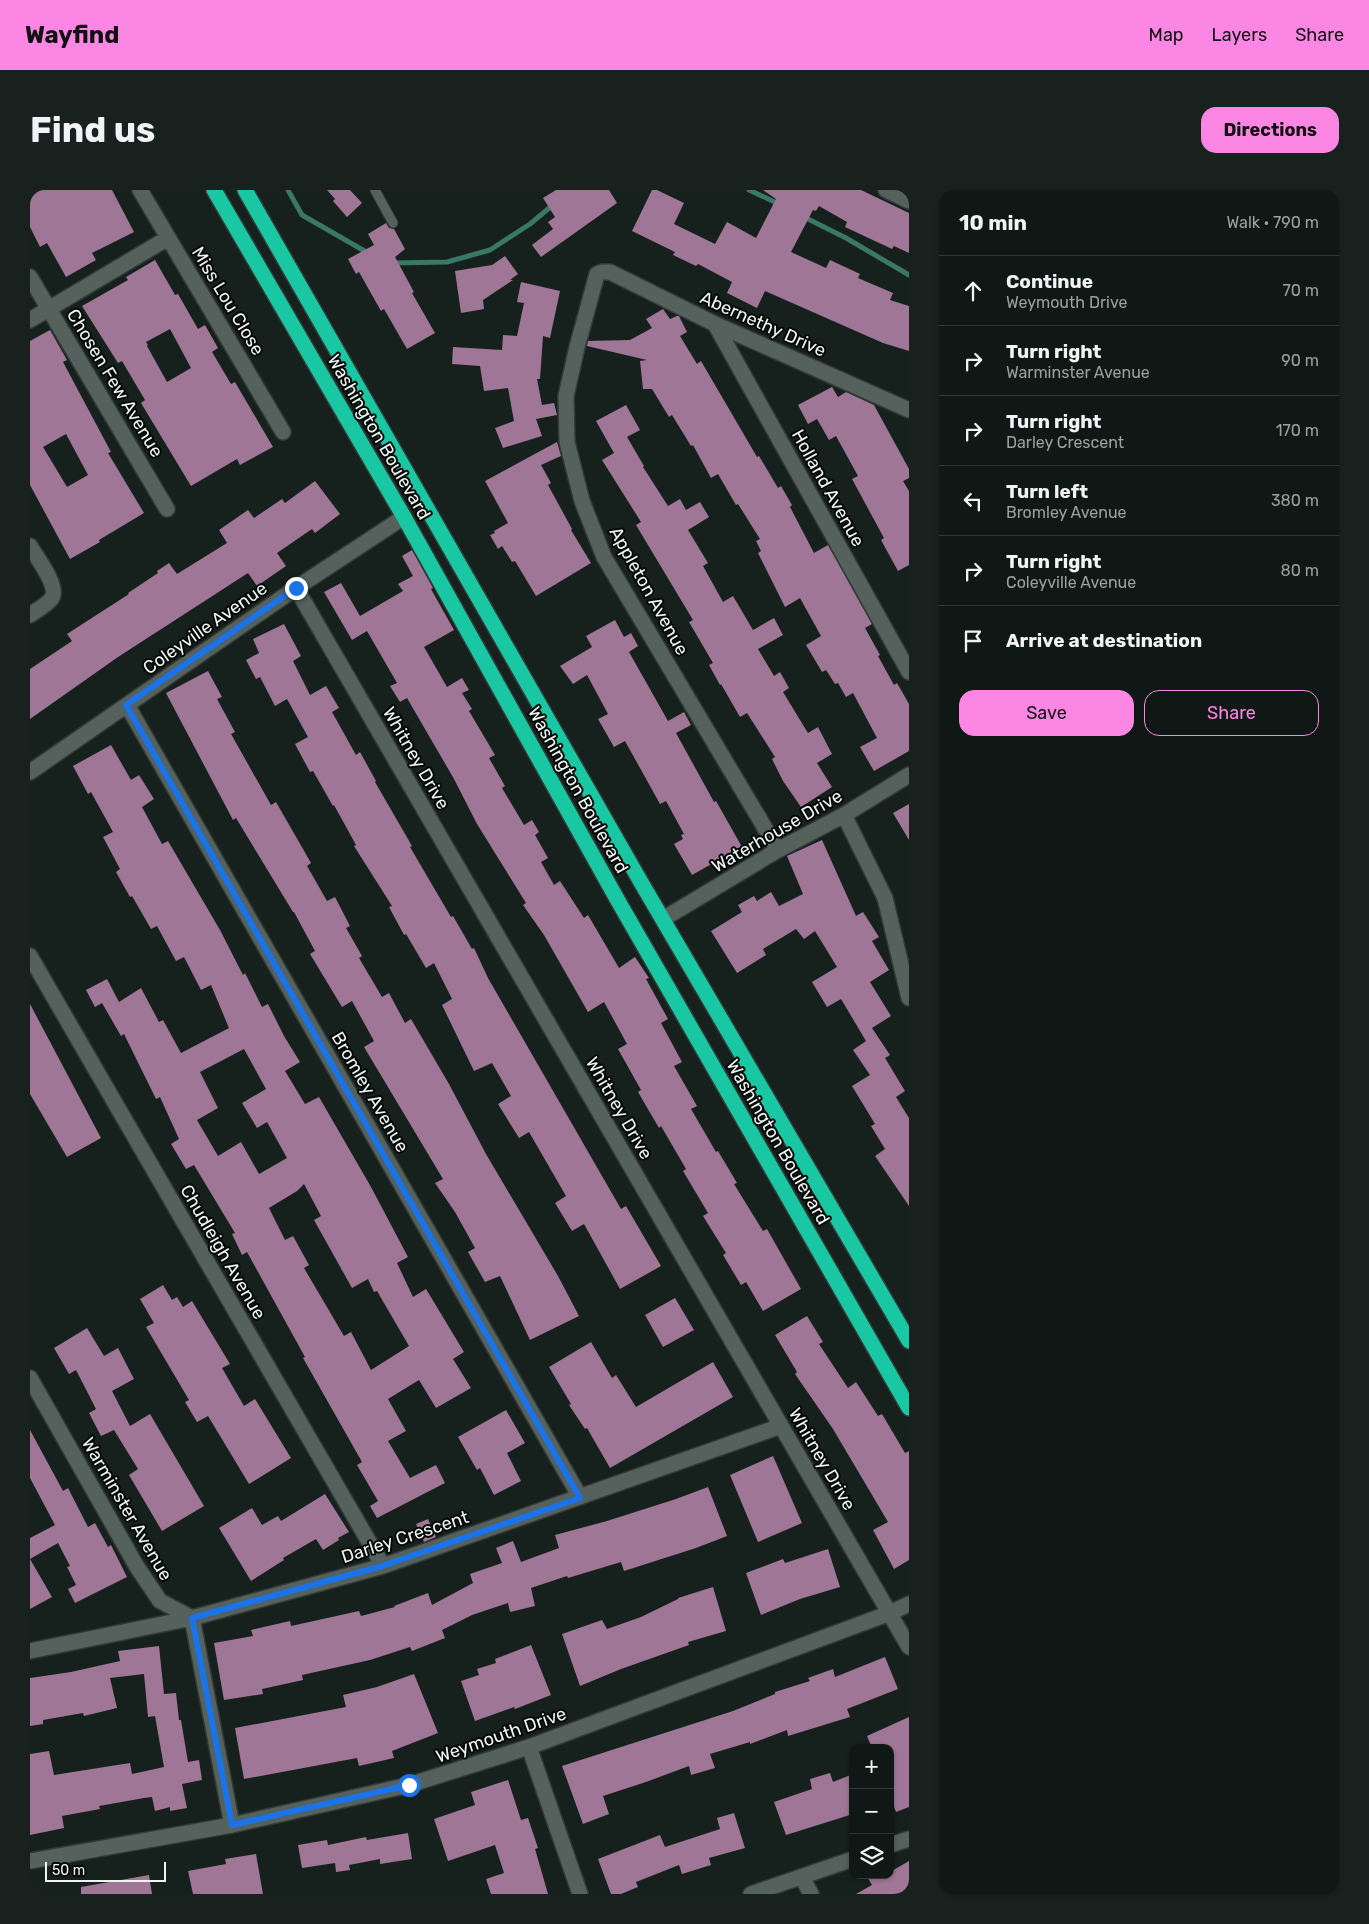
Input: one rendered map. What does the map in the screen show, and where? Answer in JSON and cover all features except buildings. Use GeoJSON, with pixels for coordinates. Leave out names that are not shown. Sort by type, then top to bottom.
{"type":"FeatureCollection","features":[{"type":"Feature","properties":{"kind":"highway","name":"Washington Boulevard"},"geometry":{"type":"LineString","coordinates":[[214,190],[404,518],[617,899],[909,1408]]}},
{"type":"Feature","properties":{"kind":"highway","name":"Washington Boulevard"},"geometry":{"type":"LineString","coordinates":[[244,190],[663,919],[909,1341]]}},
{"type":"Feature","properties":{"kind":"street","name":"Miss Lou Close"},"geometry":{"type":"LineString","coordinates":[[140,190],[283,432]]}},
{"type":"Feature","properties":{"kind":"street"},"geometry":{"type":"LineString","coordinates":[[886,190],[909,201]]}},
{"type":"Feature","properties":{"kind":"street"},"geometry":{"type":"LineString","coordinates":[[30,320],[168,238]]}},
{"type":"Feature","properties":{"kind":"street","name":"Abernethy Drive"},"geometry":{"type":"LineString","coordinates":[[602,272],[610,272],[715,324],[909,410]]}},
{"type":"Feature","properties":{"kind":"street","name":"Appleton Avenue"},"geometry":{"type":"LineString","coordinates":[[602,272],[597,274],[576,346],[566,396],[567,442],[582,501],[604,557],[778,850]]}},
{"type":"Feature","properties":{"kind":"street","name":"Chosen Few Avenue"},"geometry":{"type":"LineString","coordinates":[[30,277],[167,508]]}},
{"type":"Feature","properties":{"kind":"street","name":"Holland Avenue"},"geometry":{"type":"LineString","coordinates":[[715,324],[909,672]]}},
{"type":"Feature","properties":{"kind":"street","name":"Coleyville Avenue"},"geometry":{"type":"LineString","coordinates":[[30,772],[296,588],[404,518]]}},
{"type":"Feature","properties":{"kind":"street"},"geometry":{"type":"LineString","coordinates":[[30,546],[52,584],[54,592],[50,601],[30,615]]}},
{"type":"Feature","properties":{"kind":"street","name":"Whitney Drive"},"geometry":{"type":"LineString","coordinates":[[296,588],[909,1647]]}},
{"type":"Feature","properties":{"kind":"street","name":"Bromley Avenue"},"geometry":{"type":"LineString","coordinates":[[126,705],[580,1498]]}},
{"type":"Feature","properties":{"kind":"street","name":"Waterhouse Drive"},"geometry":{"type":"LineString","coordinates":[[663,919],[778,850],[844,815],[909,775]]}},
{"type":"Feature","properties":{"kind":"street"},"geometry":{"type":"LineString","coordinates":[[844,815],[885,898],[909,998]]}},
{"type":"Feature","properties":{"kind":"street","name":"Chudleigh Avenue"},"geometry":{"type":"LineString","coordinates":[[30,956],[382,1566]]}},
{"type":"Feature","properties":{"kind":"street","name":"Warminster Avenue"},"geometry":{"type":"LineString","coordinates":[[30,1378],[137,1568],[160,1601],[192,1618]]}},
{"type":"Feature","properties":{"kind":"street","name":"Darley Crescent"},"geometry":{"type":"LineString","coordinates":[[30,1651],[192,1618],[382,1566],[781,1426]]}},
{"type":"Feature","properties":{"kind":"street","name":"Weymouth Drive"},"geometry":{"type":"LineString","coordinates":[[30,1861],[232,1825],[409,1785],[529,1747],[890,1614],[909,1604]]}},
{"type":"Feature","properties":{"kind":"street"},"geometry":{"type":"LineString","coordinates":[[192,1618],[232,1825]]}},
{"type":"Feature","properties":{"kind":"street"},"geometry":{"type":"LineString","coordinates":[[529,1747],[580,1894]]}},
{"type":"Feature","properties":{"kind":"street"},"geometry":{"type":"LineString","coordinates":[[894,1844],[909,1839]]}},
{"type":"Feature","properties":{"kind":"street"},"geometry":{"type":"LineString","coordinates":[[751,1894],[849,1860]]}},
{"type":"Feature","properties":{"kind":"street"},"geometry":{"type":"LineString","coordinates":[[802,1877],[811,1894]]}},
{"type":"Feature","properties":{"kind":"lane"},"geometry":{"type":"LineString","coordinates":[[375,190],[393,223]]}},
{"type":"Feature","properties":{"kind":"waterway"},"geometry":{"type":"LineString","coordinates":[[288,190],[302,215],[368,253]]}},
{"type":"Feature","properties":{"kind":"waterway"},"geometry":{"type":"LineString","coordinates":[[749,190],[779,204]]}},
{"type":"Feature","properties":{"kind":"waterway"},"geometry":{"type":"LineString","coordinates":[[392,263],[447,262],[490,250],[530,224],[554,204]]}},
{"type":"Feature","properties":{"kind":"waterway"},"geometry":{"type":"LineString","coordinates":[[802,216],[846,238],[909,275]]}},
{"type":"Feature","properties":{"kind":"route"},"geometry":{"type":"LineString","coordinates":[[296,588],[126,705],[580,1498],[382,1566],[192,1618],[232,1825],[409,1785]]}}]}
